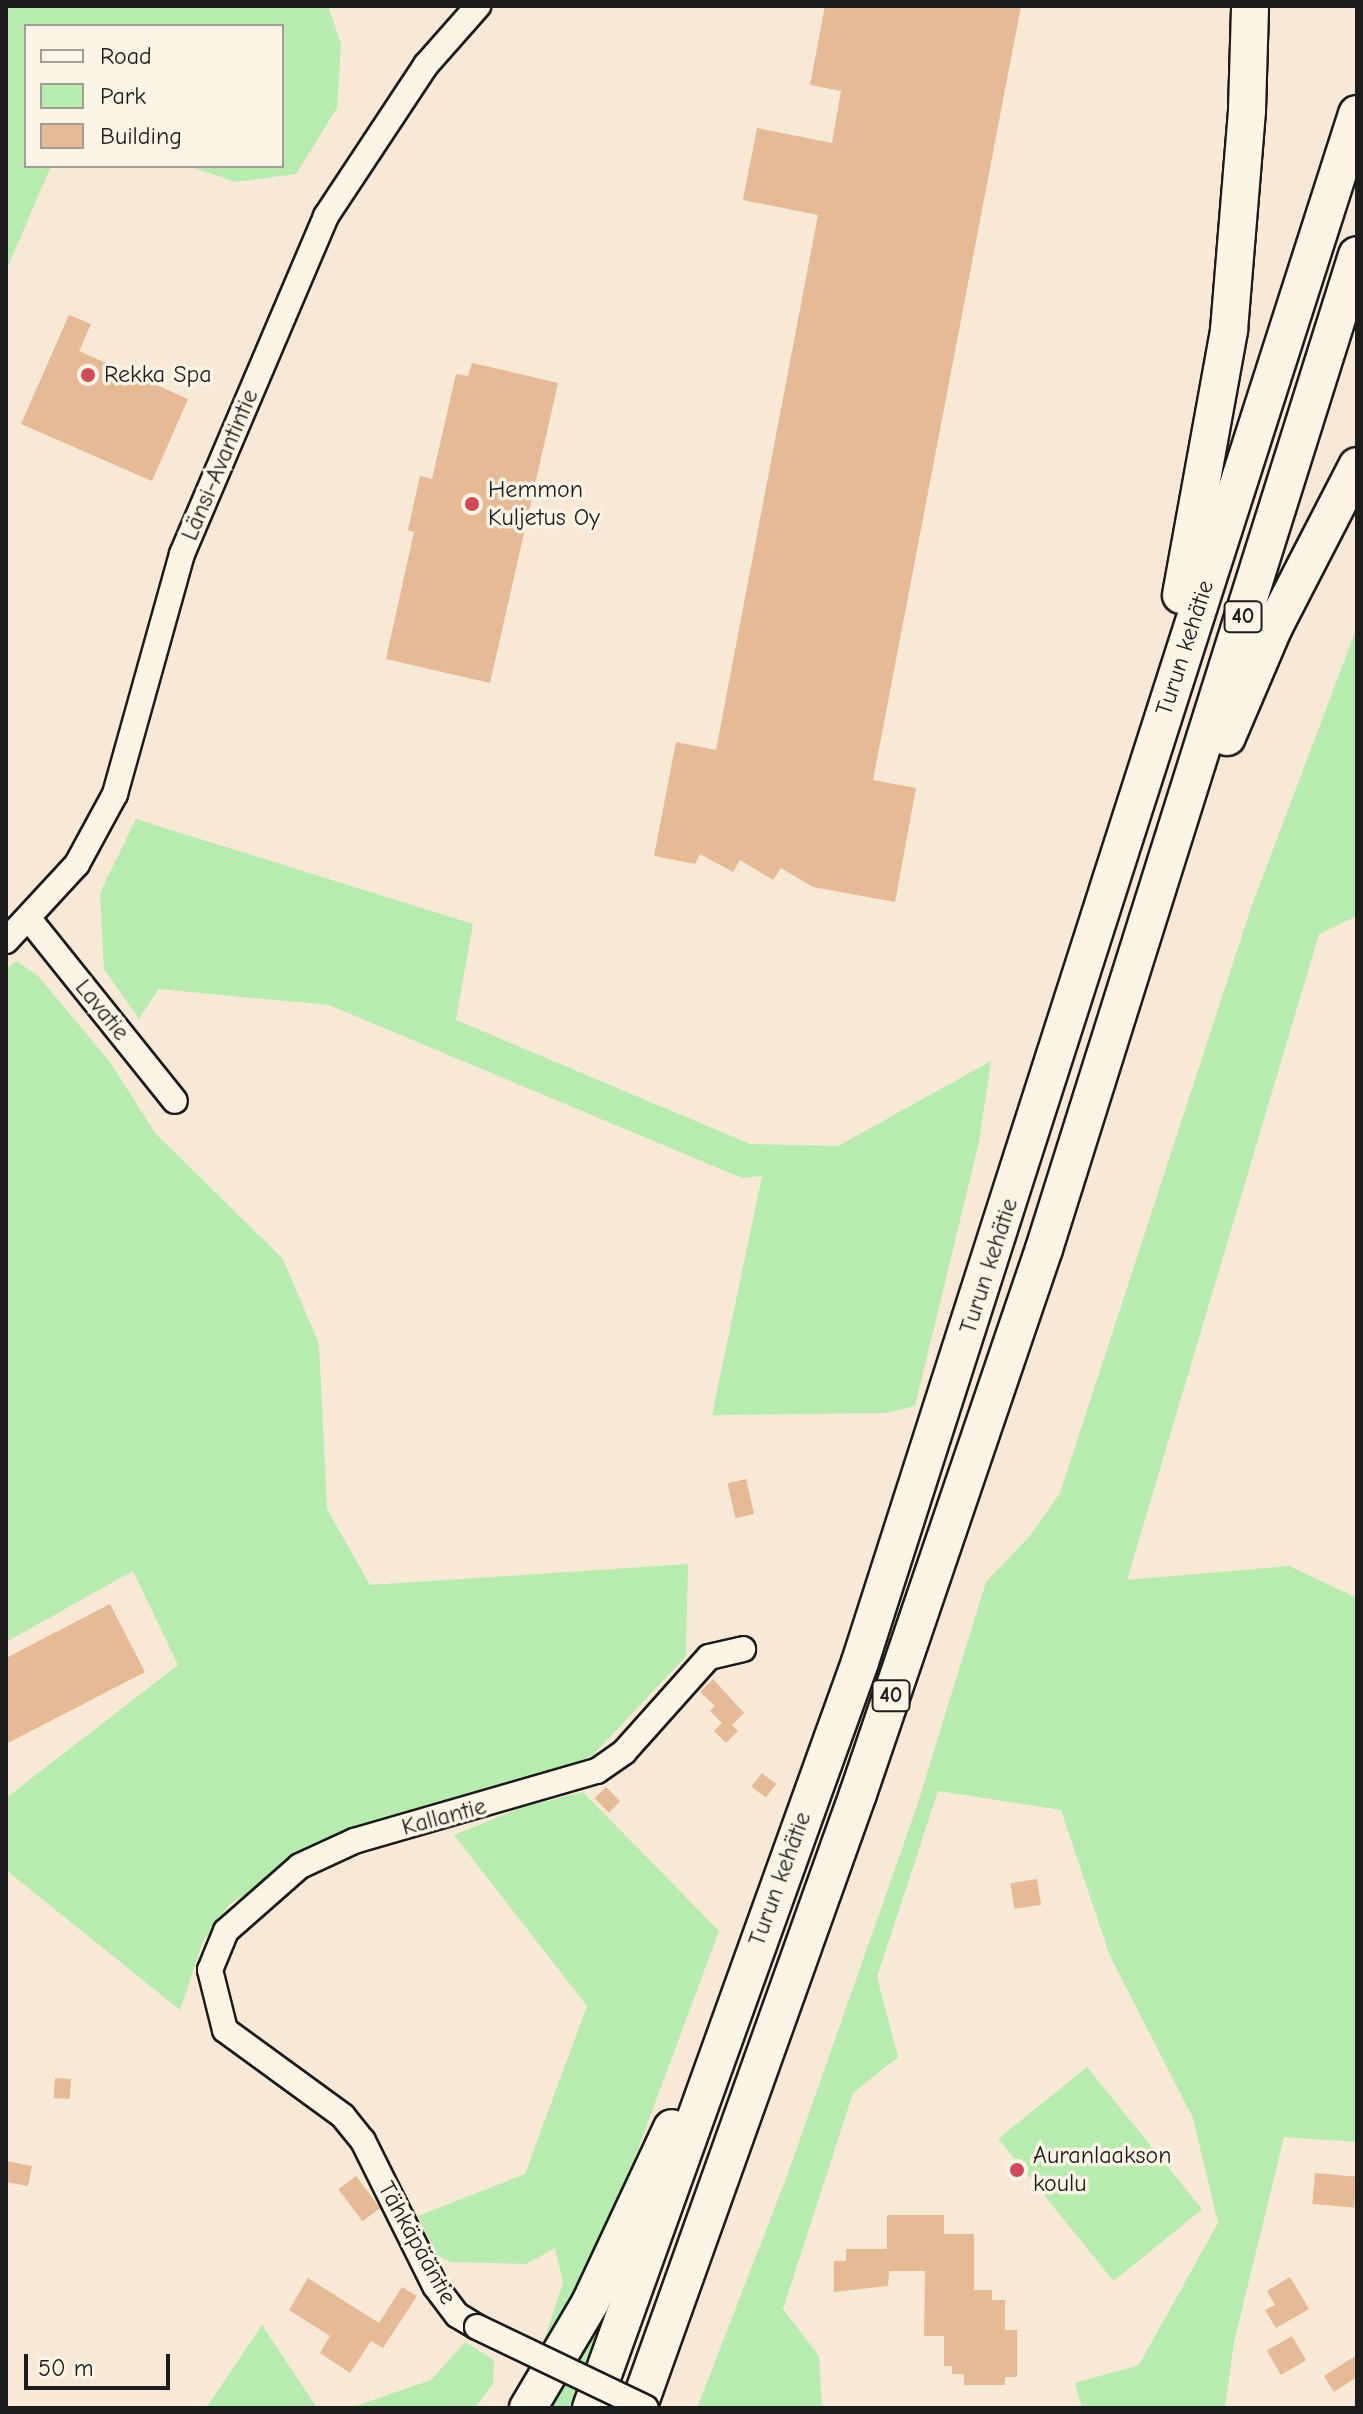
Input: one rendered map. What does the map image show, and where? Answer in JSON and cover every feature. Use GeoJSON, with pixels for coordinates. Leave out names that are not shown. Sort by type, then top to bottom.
{"type":"FeatureCollection","features":[{"type":"Feature","properties":{"kind":"highway"},"geometry":{"type":"LineString","coordinates":[[1147,766],[1229,330],[1247,125],[1250,6]]}},
{"type":"Feature","properties":{"kind":"highway","name":"Turun kehätie"},"geometry":{"type":"LineString","coordinates":[[591,2408],[864,1648],[1357,114]]}},
{"type":"Feature","properties":{"kind":"highway","name":"Turun kehätie"},"geometry":{"type":"LineString","coordinates":[[638,2408],[935,1571],[1044,1249],[1357,255]]}},
{"type":"Feature","properties":{"kind":"highway"},"geometry":{"type":"LineString","coordinates":[[1128,979],[1274,627],[1357,466]]}},
{"type":"Feature","properties":{"kind":"highway"},"geometry":{"type":"LineString","coordinates":[[528,2408],[590,2303],[752,1957]]}},
{"type":"Feature","properties":{"kind":"street","name":"Länsi-Avantintie"},"geometry":{"type":"LineString","coordinates":[[6,941],[77,864],[115,794],[182,554],[326,216],[426,65],[478,6]]}},
{"type":"Feature","properties":{"kind":"street","name":"Lavatie"},"geometry":{"type":"LineString","coordinates":[[29,919],[175,1101]]}},
{"type":"Feature","properties":{"kind":"street","name":"Kallantie"},"geometry":{"type":"LineString","coordinates":[[225,2030],[210,1970],[226,1931],[300,1866],[354,1841],[597,1771],[624,1752],[709,1657],[743,1649]]}},
{"type":"Feature","properties":{"kind":"street","name":"Tähkäpääntie"},"geometry":{"type":"LineString","coordinates":[[225,2030],[343,2116],[363,2141],[435,2286],[457,2315],[646,2408]]}},
{"type":"Feature","properties":{"kind":"green space"},"geometry":{"type":"Polygon","coordinates":[[[6,6],[328,6],[341,44],[337,108],[296,174],[236,182],[194,168],[284,168],[284,24],[24,24],[24,168],[50,168],[6,271],[6,6]]]}},
{"type":"Feature","properties":{"kind":"green space"},"geometry":{"type":"Polygon","coordinates":[[[1357,627],[1357,916],[1319,934],[1127,1580],[1289,1566],[1357,1598],[1357,2142],[1284,2137],[1234,2342],[1225,2408],[1082,2408],[1075,2383],[1139,2365],[1218,2223],[1193,2118],[1110,1956],[1061,1810],[938,1791],[877,1977],[898,2057],[853,2093],[783,2309],[819,2356],[822,2408],[697,2408],[787,2176],[916,1809],[986,1582],[1029,1537],[1060,1493],[1251,908],[1357,627]]]}},
{"type":"Feature","properties":{"kind":"green space"},"geometry":{"type":"Polygon","coordinates":[[[136,819],[473,924],[456,1020],[750,1144],[838,1146],[991,1061],[979,1142],[915,1406],[886,1413],[712,1415],[762,1176],[742,1178],[329,1005],[159,989],[139,1019],[104,969],[100,893],[136,819]]]}},
{"type":"Feature","properties":{"kind":"green space"},"geometry":{"type":"Polygon","coordinates":[[[17,961],[39,977],[110,1062],[155,1133],[283,1259],[319,1344],[327,1509],[370,1585],[688,1564],[686,1656],[593,1755],[545,1779],[327,1840],[229,1905],[203,1941],[180,2010],[6,1870],[6,1798],[178,1665],[133,1571],[6,1642],[6,969],[17,961]]]}},
{"type":"Feature","properties":{"kind":"green space"},"geometry":{"type":"Polygon","coordinates":[[[583,1792],[719,1931],[616,2208],[556,2349],[544,2340],[563,2283],[555,2248],[526,2264],[451,2262],[438,2256],[418,2216],[525,2174],[587,2006],[454,1835],[523,1807],[583,1792]]]}},
{"type":"Feature","properties":{"kind":"green space"},"geometry":{"type":"Polygon","coordinates":[[[1087,2067],[1202,2209],[1114,2281],[998,2139],[1087,2067]]]}},
{"type":"Feature","properties":{"kind":"green space"},"geometry":{"type":"Polygon","coordinates":[[[644,2212],[580,2408],[543,2408],[644,2212]]]}},
{"type":"Feature","properties":{"kind":"green space"},"geometry":{"type":"Polygon","coordinates":[[[262,2325],[317,2408],[206,2408],[262,2325]]]}},
{"type":"Feature","properties":{"kind":"green space"},"geometry":{"type":"Polygon","coordinates":[[[465,2342],[494,2360],[493,2384],[475,2408],[350,2408],[431,2380],[465,2342]]]}},
{"type":"Feature","properties":{"kind":"building"},"geometry":{"type":"Polygon","coordinates":[[[825,6],[1021,6],[873,780],[916,788],[895,902],[813,887],[781,868],[773,880],[740,860],[733,872],[700,854],[695,864],[654,856],[676,742],[716,750],[818,215],[743,200],[757,128],[832,143],[841,91],[810,85],[825,6]]]}},
{"type":"Feature","properties":{"kind":"building","name":"Rekka Spa"},"geometry":{"type":"Polygon","coordinates":[[[69,315],[91,324],[79,351],[188,399],[152,481],[21,424],[69,315]]]}},
{"type":"Feature","properties":{"kind":"building","name":"Hemmon Kuljetus Oy"},"geometry":{"type":"Polygon","coordinates":[[[472,363],[558,383],[490,683],[386,659],[414,532],[408,530],[420,476],[432,479],[456,374],[468,376],[472,363]]]}},
{"type":"Feature","properties":{"kind":"building"},"geometry":{"type":"Polygon","coordinates":[[[746,1479],[754,1514],[736,1518],[727,1483],[746,1479]]]}},
{"type":"Feature","properties":{"kind":"building"},"geometry":{"type":"Polygon","coordinates":[[[110,1604],[145,1672],[6,1744],[6,1658],[110,1604]]]}},
{"type":"Feature","properties":{"kind":"building"},"geometry":{"type":"Polygon","coordinates":[[[713,1679],[744,1713],[732,1725],[738,1731],[726,1743],[714,1731],[722,1723],[710,1711],[715,1706],[700,1692],[713,1679]]]}},
{"type":"Feature","properties":{"kind":"building"},"geometry":{"type":"Polygon","coordinates":[[[762,1773],[776,1784],[766,1797],[752,1786],[762,1773]]]}},
{"type":"Feature","properties":{"kind":"building"},"geometry":{"type":"Polygon","coordinates":[[[606,1787],[620,1801],[609,1812],[595,1798],[606,1787]]]}},
{"type":"Feature","properties":{"kind":"building"},"geometry":{"type":"Polygon","coordinates":[[[1037,1879],[1041,1905],[1014,1909],[1010,1883],[1037,1879]]]}},
{"type":"Feature","properties":{"kind":"building"},"geometry":{"type":"Polygon","coordinates":[[[55,2078],[71,2079],[70,2099],[54,2098],[55,2078]]]}},
{"type":"Feature","properties":{"kind":"building"},"geometry":{"type":"Polygon","coordinates":[[[6,2161],[32,2166],[28,2186],[6,2182],[6,2161]]]}},
{"type":"Feature","properties":{"kind":"building"},"geometry":{"type":"Polygon","coordinates":[[[1315,2173],[1357,2177],[1354,2208],[1312,2204],[1315,2173]]]}},
{"type":"Feature","properties":{"kind":"building"},"geometry":{"type":"Polygon","coordinates":[[[356,2176],[380,2208],[363,2221],[338,2189],[356,2176]]]}},
{"type":"Feature","properties":{"kind":"building"},"geometry":{"type":"Polygon","coordinates":[[[887,2215],[944,2215],[944,2234],[974,2234],[974,2290],[992,2290],[992,2300],[1005,2300],[1005,2330],[1017,2330],[1017,2377],[1005,2377],[1005,2385],[964,2385],[964,2374],[952,2374],[952,2366],[944,2366],[944,2336],[924,2336],[925,2271],[889,2271],[888,2286],[834,2292],[834,2261],[846,2261],[846,2249],[887,2249],[887,2215]]]}},
{"type":"Feature","properties":{"kind":"building"},"geometry":{"type":"Polygon","coordinates":[[[1290,2277],[1309,2309],[1276,2328],[1265,2310],[1275,2305],[1267,2291],[1290,2277]]]}},
{"type":"Feature","properties":{"kind":"building"},"geometry":{"type":"Polygon","coordinates":[[[308,2278],[379,2323],[402,2287],[417,2296],[383,2348],[371,2341],[350,2373],[320,2353],[330,2336],[289,2310],[308,2278]]]}},
{"type":"Feature","properties":{"kind":"building"},"geometry":{"type":"Polygon","coordinates":[[[1292,2336],[1306,2360],[1281,2375],[1267,2350],[1292,2336]]]}},
{"type":"Feature","properties":{"kind":"building"},"geometry":{"type":"Polygon","coordinates":[[[1357,2355],[1357,2377],[1334,2392],[1324,2376],[1357,2355]]]}},
{"type":"Feature","properties":{"kind":"place","name":"Rekka Spa"},"geometry":{"type":"Point","coordinates":[88,375]}},
{"type":"Feature","properties":{"kind":"place","name":"Hemmon Kuljetus Oy"},"geometry":{"type":"Point","coordinates":[472,504]}},
{"type":"Feature","properties":{"kind":"place","name":"Auranlaakson koulu"},"geometry":{"type":"Point","coordinates":[1017,2170]}}]}
